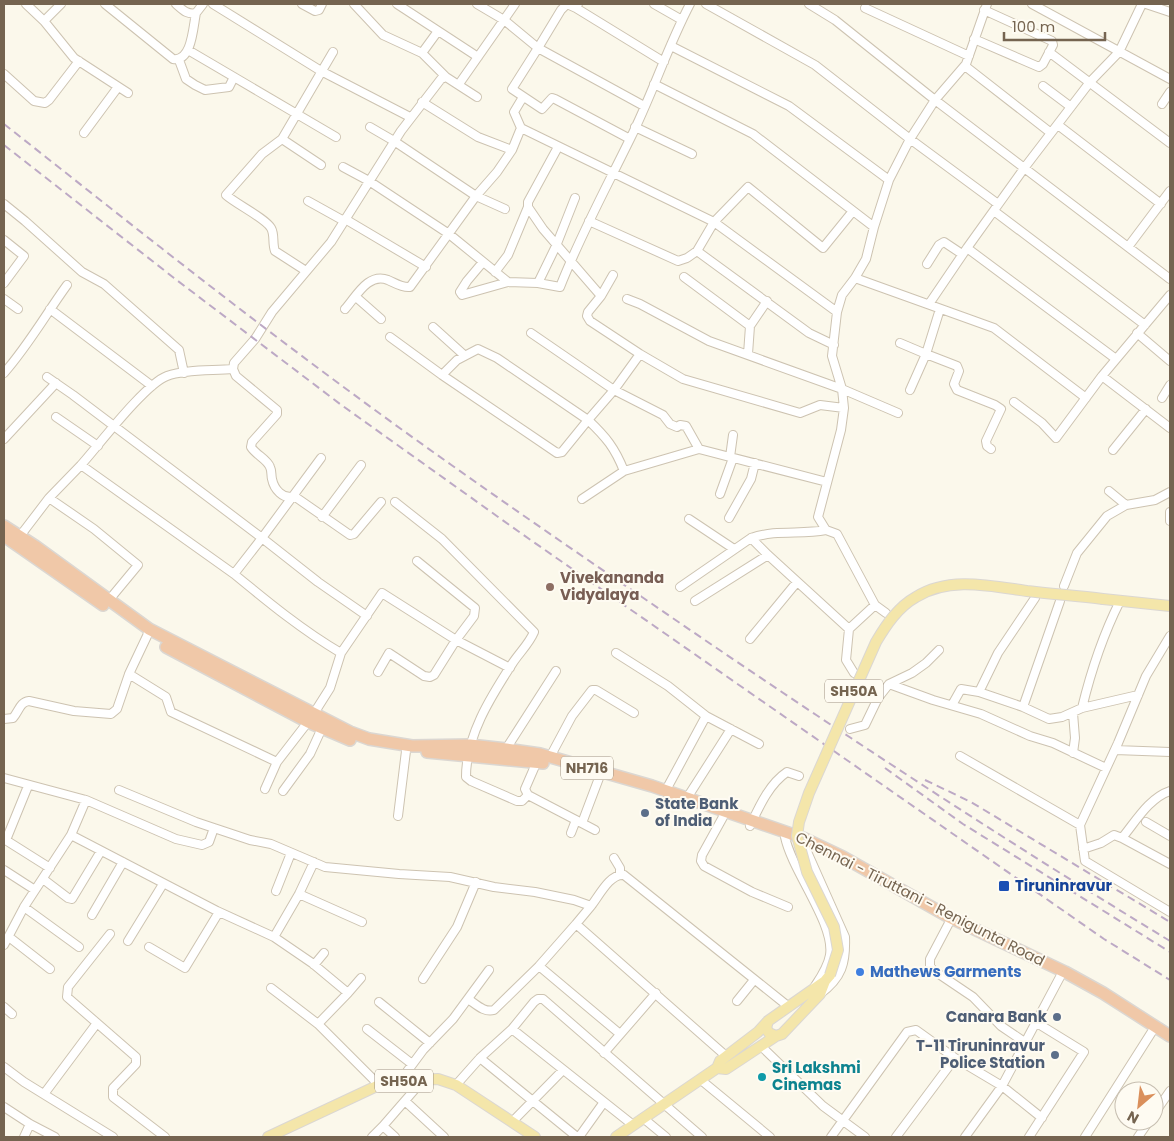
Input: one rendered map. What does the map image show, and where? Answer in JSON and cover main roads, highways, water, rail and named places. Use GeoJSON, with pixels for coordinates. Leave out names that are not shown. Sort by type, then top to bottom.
{"type":"FeatureCollection","features":[{"type":"Feature","properties":{"kind":"highway","name":"Chennai - Tiruttani - Renigunta Road"},"geometry":{"type":"LineString","coordinates":[[9,535],[109,600],[148,633]]}},
{"type":"Feature","properties":{"kind":"highway","name":"Chennai - Tiruttani - Renigunta Road"},"geometry":{"type":"LineString","coordinates":[[9,535],[148,633],[311,718],[369,739],[412,746],[542,757],[599,778],[632,786],[723,817],[803,838],[843,857],[949,917],[1065,972],[1103,993],[1170,1036]]}},
{"type":"Feature","properties":{"kind":"highway","name":"Chennai - Tiruttani - Renigunta Road"},"geometry":{"type":"LineString","coordinates":[[311,718],[322,728],[365,746],[406,751],[506,749],[666,790],[804,845],[949,923],[1113,1004],[1170,1040]]}},
{"type":"Feature","properties":{"kind":"main road","name":"SH50A"},"geometry":{"type":"LineString","coordinates":[[817,991],[828,978],[838,950],[834,927],[807,872],[797,836],[799,822],[809,793],[872,651],[886,625],[900,609],[915,597],[931,589],[972,584],[1170,606]]}},
{"type":"Feature","properties":{"kind":"main road"},"geometry":{"type":"LineString","coordinates":[[718,1068],[720,1061],[758,1032],[768,1021],[817,991]]}},
{"type":"Feature","properties":{"kind":"main road"},"geometry":{"type":"LineString","coordinates":[[616,1137],[718,1068],[726,1068],[782,1034],[817,991]]}},
{"type":"Feature","properties":{"kind":"main road"},"geometry":{"type":"LineString","coordinates":[[768,1021],[766,1028],[768,1033],[776,1036]]}},
{"type":"Feature","properties":{"kind":"main road","name":"SH50A"},"geometry":{"type":"LineString","coordinates":[[268,1137],[379,1085],[400,1081],[438,1079],[456,1085],[534,1137]]}},
{"type":"Feature","properties":{"kind":"railway"},"geometry":{"type":"LineString","coordinates":[[4,124],[305,359],[495,496],[838,729],[970,816],[1170,941]]}},
{"type":"Feature","properties":{"kind":"railway"},"geometry":{"type":"LineString","coordinates":[[4,145],[174,278],[340,404],[522,534],[1104,939],[1170,980]]}},
{"type":"Feature","properties":{"kind":"railway"},"geometry":{"type":"LineString","coordinates":[[885,768],[963,824],[1170,952]]}},
{"type":"Feature","properties":{"kind":"railway"},"geometry":{"type":"LineString","coordinates":[[925,780],[971,802],[1170,922]]}},
{"type":"Feature","properties":{"kind":"place","name":"Vivekananda Vidyalaya"},"geometry":{"type":"Point","coordinates":[550,587]}},
{"type":"Feature","properties":{"kind":"place","name":"State Bank of India"},"geometry":{"type":"Point","coordinates":[645,813]}},
{"type":"Feature","properties":{"kind":"place","name":"Tiruninravur"},"geometry":{"type":"Point","coordinates":[1004,886]}},
{"type":"Feature","properties":{"kind":"place","name":"Mathews Garments"},"geometry":{"type":"Point","coordinates":[860,972]}},
{"type":"Feature","properties":{"kind":"place","name":"Canara Bank"},"geometry":{"type":"Point","coordinates":[1057,1017]}},
{"type":"Feature","properties":{"kind":"place","name":"T-11 Tiruninravur Police Station"},"geometry":{"type":"Point","coordinates":[1055,1055]}},
{"type":"Feature","properties":{"kind":"place","name":"Sri Lakshmi Cinemas"},"geometry":{"type":"Point","coordinates":[762,1077]}}]}
